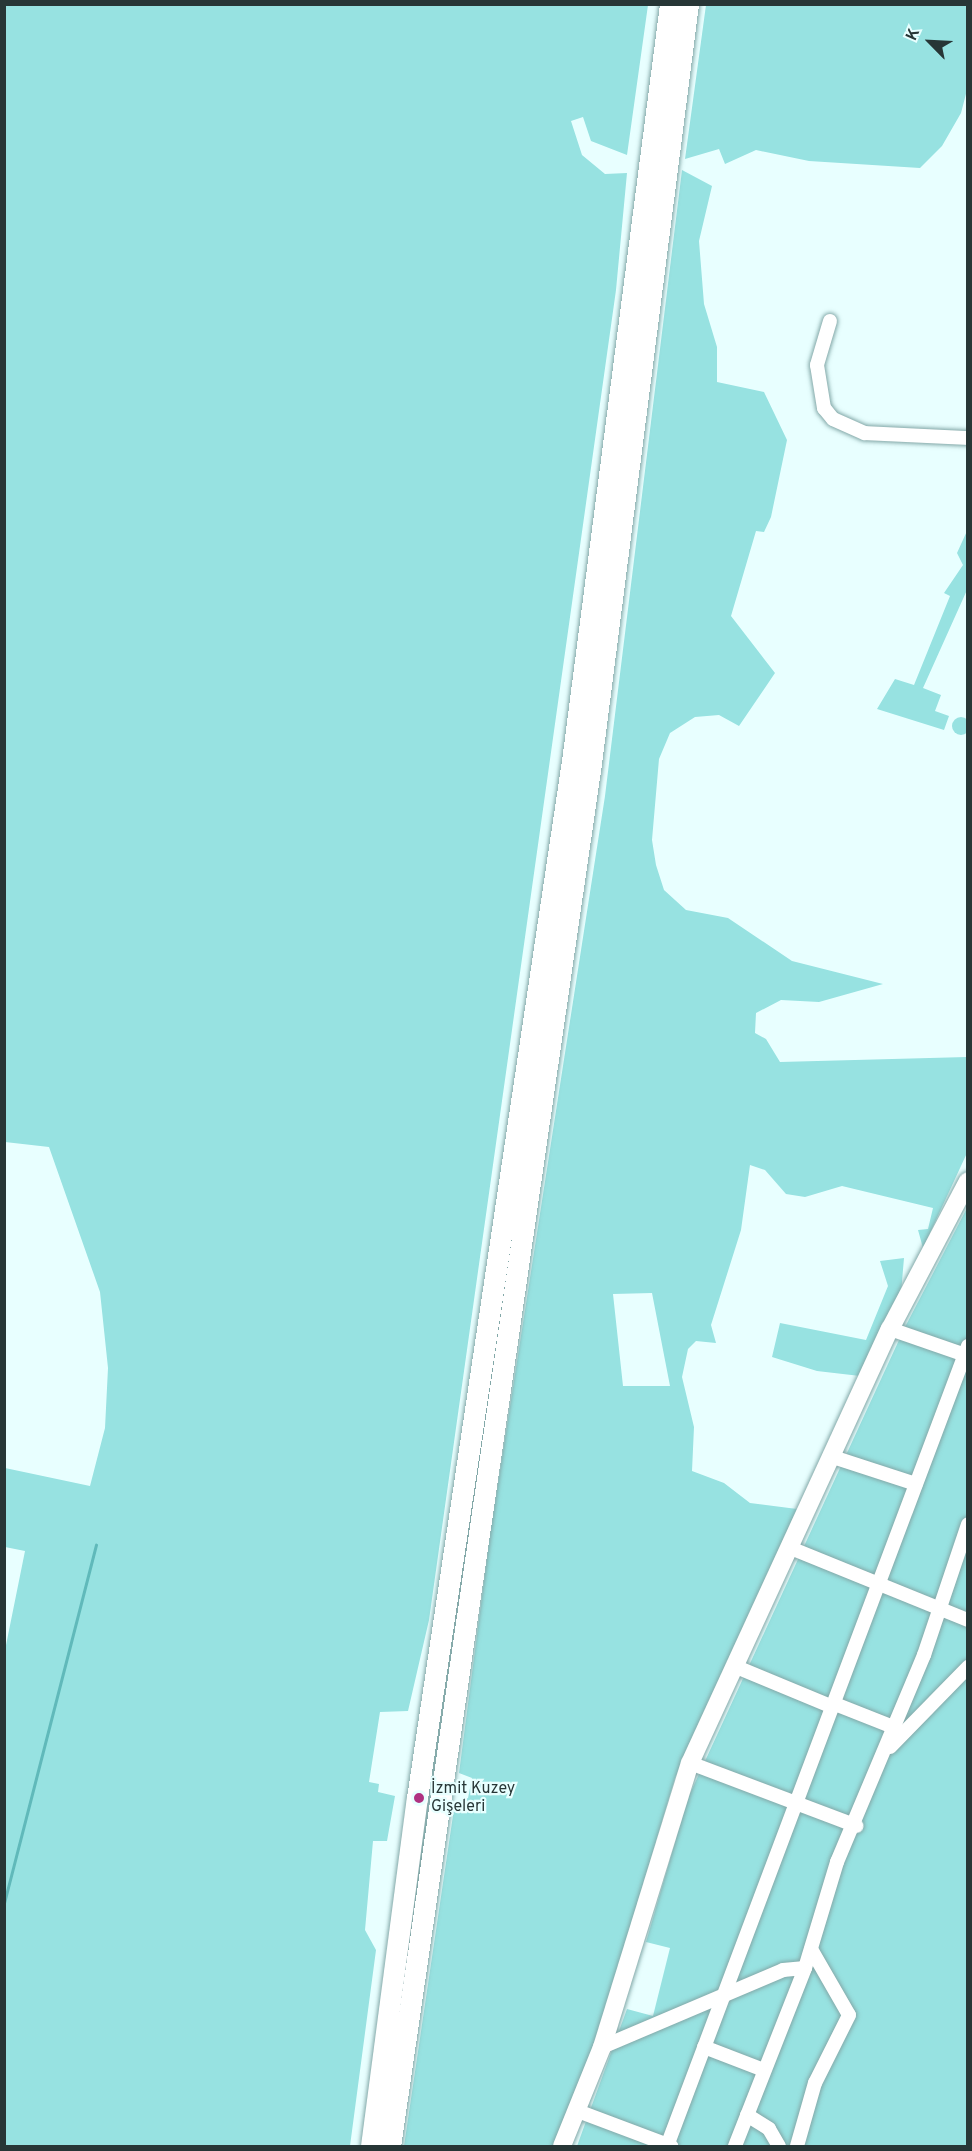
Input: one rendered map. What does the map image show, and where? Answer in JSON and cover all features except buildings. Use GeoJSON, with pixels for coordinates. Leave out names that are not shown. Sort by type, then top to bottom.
{"type":"FeatureCollection","features":[{"type":"Feature","properties":{"kind":"highway"},"geometry":{"type":"LineString","coordinates":[[371,2146],[417,1798],[572,761],[678,8]]}},
{"type":"Feature","properties":{"kind":"highway"},"geometry":{"type":"LineString","coordinates":[[390,2146],[591,763],[678,8]]}},
{"type":"Feature","properties":{"kind":"main road"},"geometry":{"type":"LineString","coordinates":[[562,2146],[608,2045],[694,1764],[894,1330],[968,1181]]}},
{"type":"Feature","properties":{"kind":"main road"},"geometry":{"type":"LineString","coordinates":[[894,1330],[968,1199]]}},
{"type":"Feature","properties":{"kind":"main road"},"geometry":{"type":"LineString","coordinates":[[571,2146],[578,2111]]}},
{"type":"Feature","properties":{"kind":"street"},"geometry":{"type":"LineString","coordinates":[[830,321],[817,365],[824,408],[833,419],[865,433],[966,440]]}},
{"type":"Feature","properties":{"kind":"street"},"geometry":{"type":"LineString","coordinates":[[578,2111],[668,2146],[966,1352],[894,1330]]}},
{"type":"Feature","properties":{"kind":"street"},"geometry":{"type":"LineString","coordinates":[[836,1458],[916,1484]]}},
{"type":"Feature","properties":{"kind":"street"},"geometry":{"type":"LineString","coordinates":[[735,2146],[805,1968],[837,1862],[857,1826],[896,1728],[968,1524]]}},
{"type":"Feature","properties":{"kind":"street"},"geometry":{"type":"LineString","coordinates":[[792,1548],[878,1584],[940,1606],[968,1620]]}},
{"type":"Feature","properties":{"kind":"street"},"geometry":{"type":"LineString","coordinates":[[738,1667],[834,1706],[896,1728]]}},
{"type":"Feature","properties":{"kind":"street"},"geometry":{"type":"LineString","coordinates":[[887,1750],[968,1667]]}},
{"type":"Feature","properties":{"kind":"street"},"geometry":{"type":"LineString","coordinates":[[694,1764],[796,1805],[857,1826]]}},
{"type":"Feature","properties":{"kind":"street"},"geometry":{"type":"LineString","coordinates":[[797,2146],[815,2083],[849,2015],[811,1949]]}},
{"type":"Feature","properties":{"kind":"street"},"geometry":{"type":"LineString","coordinates":[[608,2045],[783,1970],[805,1968]]}},
{"type":"Feature","properties":{"kind":"street"},"geometry":{"type":"LineString","coordinates":[[704,2047],[764,2070]]}},
{"type":"Feature","properties":{"kind":"street"},"geometry":{"type":"LineString","coordinates":[[747,2115],[769,2129],[779,2146]]}},
{"type":"Feature","properties":{"kind":"shaded area"},"geometry":{"type":"Polygon","coordinates":[[[5,4],[648,5],[627,155],[591,141],[583,117],[571,121],[582,155],[605,174],[627,173],[616,290],[429,1620],[408,1711],[380,1712],[369,1782],[379,1784],[378,1792],[395,1796],[387,1841],[373,1841],[365,1930],[376,1950],[350,2146],[5,2146],[4,1655],[25,1551],[5,1547],[5,1468],[90,1486],[105,1428],[108,1368],[100,1292],[49,1147],[5,1142],[5,4]]]}},
{"type":"Feature","properties":{"kind":"shaded area"},"geometry":{"type":"Polygon","coordinates":[[[706,5],[967,5],[967,90],[961,113],[942,146],[920,168],[809,161],[756,150],[725,164],[719,149],[685,159],[706,5]]]}},
{"type":"Feature","properties":{"kind":"shaded area"},"geometry":{"type":"Polygon","coordinates":[[[682,170],[712,186],[699,241],[704,304],[717,347],[717,382],[764,392],[787,440],[771,517],[764,532],[756,531],[731,616],[775,673],[739,726],[719,715],[695,717],[670,733],[659,759],[652,840],[656,865],[664,890],[686,910],[728,918],[792,961],[883,984],[819,1002],[781,1000],[756,1013],[755,1033],[766,1039],[780,1062],[967,1057],[967,1153],[923,1248],[918,1230],[928,1229],[933,1208],[842,1186],[805,1197],[786,1194],[765,1170],[750,1165],[741,1230],[711,1325],[716,1343],[696,1341],[688,1349],[682,1377],[694,1427],[692,1471],[724,1483],[750,1503],[797,1509],[675,1778],[595,2044],[555,2146],[404,2146],[455,1802],[468,1798],[472,1778],[459,1773],[490,1535],[605,796],[682,170]],[[652,1293],[613,1294],[623,1386],[670,1386],[652,1293]]]}},
{"type":"Feature","properties":{"kind":"shaded area"},"geometry":{"type":"Polygon","coordinates":[[[967,531],[967,590],[923,688],[941,695],[935,711],[949,716],[944,730],[877,709],[895,679],[914,685],[950,596],[944,593],[963,565],[957,553],[967,531]]]}},
{"type":"Feature","properties":{"kind":"shaded area"},"geometry":{"type":"Polygon","coordinates":[[[961,717],[967,720],[970,726],[967,732],[961,735],[955,732],[952,726],[955,720],[961,717]]]}},
{"type":"Feature","properties":{"kind":"shaded area"},"geometry":{"type":"Polygon","coordinates":[[[967,1208],[967,2146],[577,2146],[627,2009],[653,2016],[670,1948],[646,1942],[688,1798],[905,1327],[967,1208]]]}},
{"type":"Feature","properties":{"kind":"shaded area"},"geometry":{"type":"Polygon","coordinates":[[[904,1258],[901,1293],[860,1376],[817,1371],[772,1357],[780,1323],[866,1340],[888,1286],[880,1261],[904,1258]]]}},
{"type":"Feature","properties":{"kind":"waterway"},"geometry":{"type":"LineString","coordinates":[[4,1903],[96,1545]]}},
{"type":"Feature","properties":{"kind":"place","name":"İzmit Kuzey Gişeleri"},"geometry":{"type":"Point","coordinates":[419,1798]}}]}
